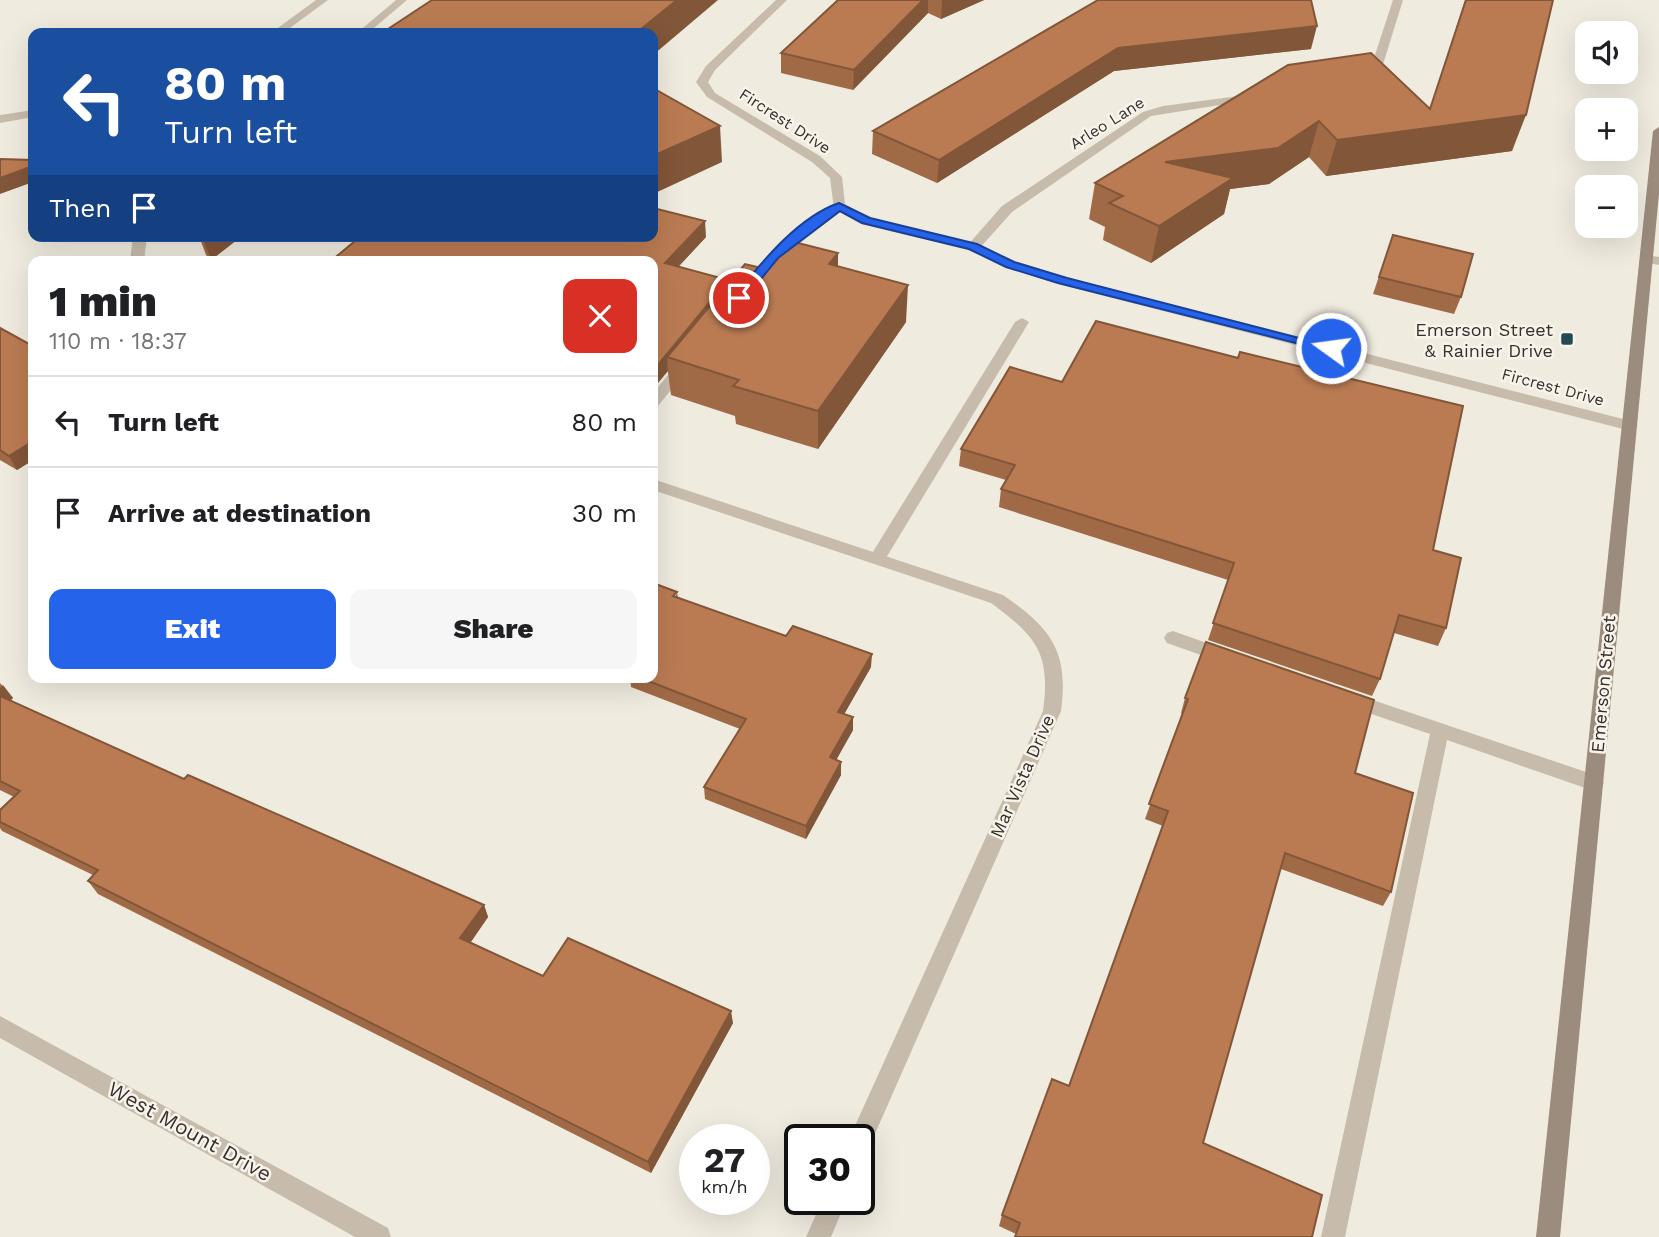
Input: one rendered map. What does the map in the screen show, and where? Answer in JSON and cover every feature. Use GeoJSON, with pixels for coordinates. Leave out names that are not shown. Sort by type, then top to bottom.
{"type":"FeatureCollection","features":[{"type":"Feature","properties":{"kind":"main road","name":"Emerson Street"},"geometry":{"type":"LineString","coordinates":[[1548,1237],[1627,425],[1653,260],[1659,131]]}},
{"type":"Feature","properties":{"kind":"street"},"geometry":{"type":"LineString","coordinates":[[283,28],[323,0]]}},
{"type":"Feature","properties":{"kind":"street"},"geometry":{"type":"LineString","coordinates":[[368,28],[402,0]]}},
{"type":"Feature","properties":{"kind":"street","name":"Fircrest Drive"},"geometry":{"type":"LineString","coordinates":[[782,0],[710,68],[702,82],[711,95],[816,159],[836,177],[839,206],[866,220],[973,247],[1010,264],[1063,281],[1627,425]]}},
{"type":"Feature","properties":{"kind":"street"},"geometry":{"type":"LineString","coordinates":[[1355,83],[1367,81],[1374,74],[1398,0]]}},
{"type":"Feature","properties":{"kind":"street","name":"Arleo Lane"},"geometry":{"type":"LineString","coordinates":[[973,247],[1007,209],[1147,114],[1163,109],[1269,95]]}},
{"type":"Feature","properties":{"kind":"street"},"geometry":{"type":"LineString","coordinates":[[0,119],[28,115]]}},
{"type":"Feature","properties":{"kind":"street"},"geometry":{"type":"LineString","coordinates":[[739,298],[774,255],[797,235],[839,206]]}},
{"type":"Feature","properties":{"kind":"street"},"geometry":{"type":"LineString","coordinates":[[877,559],[1021,322]]}},
{"type":"Feature","properties":{"kind":"street"},"geometry":{"type":"LineString","coordinates":[[658,397],[696,350]]}},
{"type":"Feature","properties":{"kind":"street","name":"Mar Vista Drive"},"geometry":{"type":"LineString","coordinates":[[658,486],[998,600],[1028,620],[1050,650],[1058,679],[1052,710],[868,1124]]}},
{"type":"Feature","properties":{"kind":"street"},"geometry":{"type":"LineString","coordinates":[[1173,638],[1250,665]]}},
{"type":"Feature","properties":{"kind":"street"},"geometry":{"type":"LineString","coordinates":[[1338,695],[1594,783]]}},
{"type":"Feature","properties":{"kind":"street"},"geometry":{"type":"LineString","coordinates":[[1333,1237],[1440,730]]}},
{"type":"Feature","properties":{"kind":"street","name":"West Mount Drive"},"geometry":{"type":"LineString","coordinates":[[0,1026],[379,1237]]}},
{"type":"Feature","properties":{"kind":"street"},"geometry":{"type":"LineString","coordinates":[[818,1237],[828,1215]]}},
{"type":"Feature","properties":{"kind":"building"},"geometry":{"type":"Polygon","coordinates":[[[432,0],[677,0],[642,28],[390,28],[432,0]]]}},
{"type":"Feature","properties":{"kind":"building"},"geometry":{"type":"Polygon","coordinates":[[[838,0],[923,0],[854,70],[781,53],[838,0]]]}},
{"type":"Feature","properties":{"kind":"building"},"geometry":{"type":"Polygon","coordinates":[[[1098,0],[1311,0],[1317,26],[1118,48],[939,160],[873,131],[1098,0]]]}},
{"type":"Feature","properties":{"kind":"building"},"geometry":{"type":"Polygon","coordinates":[[[1466,0],[1553,0],[1526,115],[1337,140],[1319,121],[1278,148],[1165,162],[1233,178],[1159,226],[1109,203],[1123,196],[1095,183],[1288,65],[1371,53],[1430,109],[1466,0]]]}},
{"type":"Feature","properties":{"kind":"building"},"geometry":{"type":"Polygon","coordinates":[[[658,91],[720,126],[658,154],[658,91]]]}},
{"type":"Feature","properties":{"kind":"building"},"geometry":{"type":"Polygon","coordinates":[[[0,159],[28,160],[28,168],[0,178],[0,159]]]}},
{"type":"Feature","properties":{"kind":"building"},"geometry":{"type":"Polygon","coordinates":[[[658,209],[705,221],[665,263],[728,280],[658,365],[658,256],[337,256],[354,242],[658,242],[658,209]]]}},
{"type":"Feature","properties":{"kind":"building"},"geometry":{"type":"Polygon","coordinates":[[[1393,235],[1473,254],[1461,297],[1379,277],[1393,235]]]}},
{"type":"Feature","properties":{"kind":"building"},"geometry":{"type":"Polygon","coordinates":[[[790,241],[838,253],[829,264],[908,285],[818,411],[733,386],[739,380],[667,357],[745,264],[766,269],[790,241]]]}},
{"type":"Feature","properties":{"kind":"building"},"geometry":{"type":"Polygon","coordinates":[[[1096,321],[1238,358],[1240,352],[1463,406],[1433,550],[1461,558],[1446,628],[1399,615],[1380,679],[1213,623],[1234,563],[1001,489],[1015,465],[961,449],[1010,367],[1062,382],[1096,321]]]}},
{"type":"Feature","properties":{"kind":"building"},"geometry":{"type":"Polygon","coordinates":[[[0,328],[28,343],[28,444],[9,456],[0,450],[0,328]]]}},
{"type":"Feature","properties":{"kind":"building"},"geometry":{"type":"Polygon","coordinates":[[[658,585],[677,592],[673,596],[786,636],[793,626],[872,654],[838,712],[853,717],[830,757],[841,762],[806,826],[704,787],[746,719],[653,683],[658,683],[658,585]]]}},
{"type":"Feature","properties":{"kind":"building"},"geometry":{"type":"Polygon","coordinates":[[[1206,642],[1374,700],[1355,773],[1413,793],[1391,892],[1285,853],[1203,1143],[1322,1195],[1312,1237],[1015,1237],[1020,1223],[1002,1215],[1052,1079],[1069,1086],[1168,811],[1149,804],[1206,642]]]}},
{"type":"Feature","properties":{"kind":"building"},"geometry":{"type":"Polygon","coordinates":[[[0,696],[184,779],[188,775],[484,905],[460,938],[543,976],[568,938],[731,1011],[648,1162],[88,881],[98,870],[0,822],[0,810],[20,791],[0,781],[0,696]]]}},
{"type":"Feature","properties":{"kind":"place","name":"Emerson Street & Rainier Drive"},"geometry":{"type":"Point","coordinates":[1567,339]}},
{"type":"Feature","properties":{"kind":"route"},"geometry":{"type":"LineString","coordinates":[[739,298],[774,255],[797,235],[839,206],[866,220],[973,247],[1010,264],[1063,281],[1331,348]]}}]}
